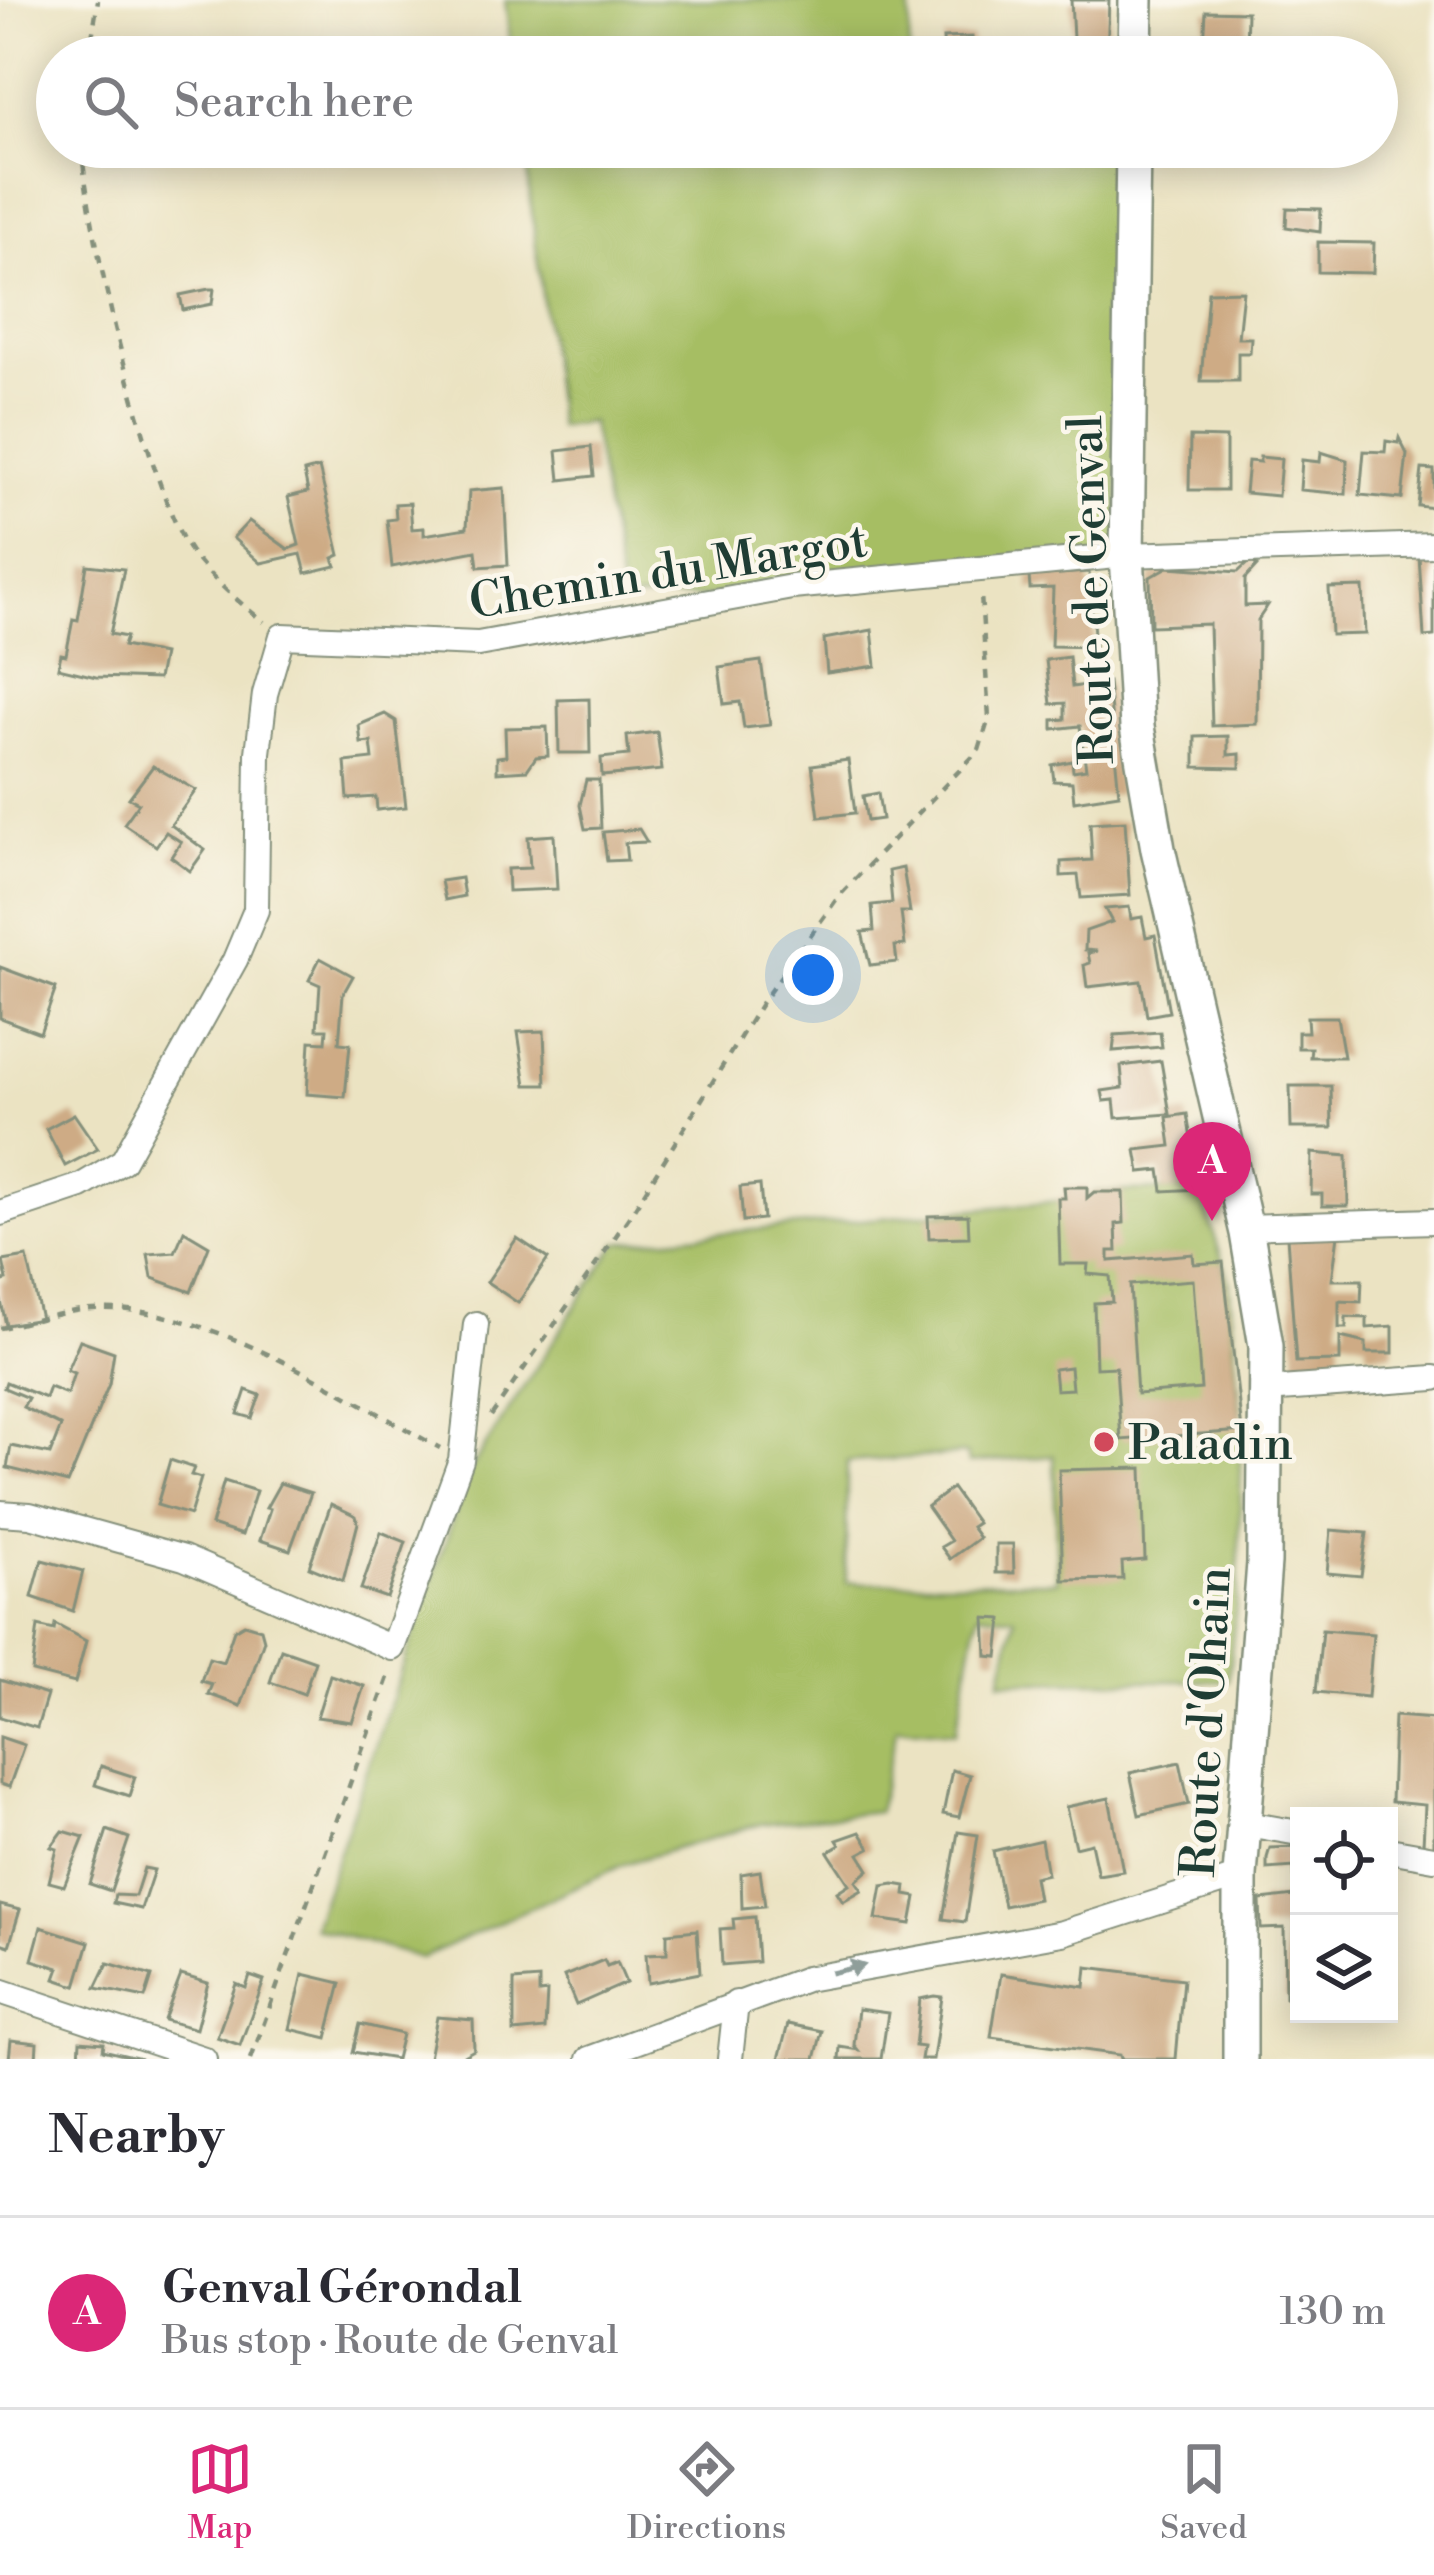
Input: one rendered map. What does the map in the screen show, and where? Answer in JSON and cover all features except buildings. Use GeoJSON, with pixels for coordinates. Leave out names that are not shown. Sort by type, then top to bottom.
{"type":"FeatureCollection","features":[{"type":"Feature","properties":{"kind":"main road"},"geometry":{"type":"LineString","coordinates":[[1135,36],[1136,0]]}},
{"type":"Feature","properties":{"kind":"main road","name":"Route de Genval"},"geometry":{"type":"LineString","coordinates":[[1133,168],[1127,555],[1137,727],[1245,1230]]}},
{"type":"Feature","properties":{"kind":"main road","name":"Route d'Ohain"},"geometry":{"type":"LineString","coordinates":[[1240,2059],[1240,1876],[1264,1563],[1266,1390],[1265,1346],[1245,1230]]}},
{"type":"Feature","properties":{"kind":"street","name":"Chemin du Margot"},"geometry":{"type":"LineString","coordinates":[[282,636],[494,643],[792,587],[1127,555],[1434,544]]}},
{"type":"Feature","properties":{"kind":"street"},"geometry":{"type":"LineString","coordinates":[[0,1213],[81,1186],[123,1160],[235,960],[256,910],[258,754],[265,694],[282,636]]}},
{"type":"Feature","properties":{"kind":"street"},"geometry":{"type":"LineString","coordinates":[[1245,1230],[1434,1221]]}},
{"type":"Feature","properties":{"kind":"street"},"geometry":{"type":"LineString","coordinates":[[0,1513],[30,1515],[184,1558],[392,1648],[461,1460],[476,1324]]}},
{"type":"Feature","properties":{"kind":"street"},"geometry":{"type":"LineString","coordinates":[[1266,1390],[1434,1378]]}},
{"type":"Feature","properties":{"kind":"street"},"geometry":{"type":"LineString","coordinates":[[1247,1824],[1290,1831]]}},
{"type":"Feature","properties":{"kind":"street"},"geometry":{"type":"LineString","coordinates":[[1398,1852],[1434,1858]]}},
{"type":"Feature","properties":{"kind":"street"},"geometry":{"type":"LineString","coordinates":[[590,2059],[736,2003],[879,1962],[1062,1934],[1240,1876]]}},
{"type":"Feature","properties":{"kind":"street"},"geometry":{"type":"LineString","coordinates":[[0,1991],[197,2058]]}},
{"type":"Feature","properties":{"kind":"street"},"geometry":{"type":"LineString","coordinates":[[730,2059],[736,2003]]}},
{"type":"Feature","properties":{"kind":"path"},"geometry":{"type":"LineString","coordinates":[[92,36],[98,0]]}},
{"type":"Feature","properties":{"kind":"path"},"geometry":{"type":"LineString","coordinates":[[83,168],[102,260],[165,497],[190,551],[282,636]]}},
{"type":"Feature","properties":{"kind":"path"},"geometry":{"type":"LineString","coordinates":[[486,1423],[762,1002],[839,896],[979,750],[989,718],[979,572]]}},
{"type":"Feature","properties":{"kind":"path"},"geometry":{"type":"LineString","coordinates":[[0,1328],[83,1310],[161,1315],[244,1344],[461,1460]]}},
{"type":"Feature","properties":{"kind":"path"},"geometry":{"type":"LineString","coordinates":[[251,2059],[383,1693],[392,1648]]}},
{"type":"Feature","properties":{"kind":"green space"},"geometry":{"type":"Polygon","coordinates":[[[505,0],[910,0],[909,36],[509,36],[505,0]]]}},
{"type":"Feature","properties":{"kind":"green space"},"geometry":{"type":"Polygon","coordinates":[[[527,168],[1118,168],[1119,558],[773,594],[623,600],[591,422],[558,427],[527,168]]]}},
{"type":"Feature","properties":{"kind":"green space"},"geometry":{"type":"Polygon","coordinates":[[[1199,1189],[1229,1280],[1242,1431],[1238,1588],[1228,1681],[1001,1681],[1015,1617],[978,1613],[956,1732],[897,1727],[878,1811],[760,1824],[627,1863],[421,1958],[313,1927],[470,1470],[617,1243],[1092,1198],[1094,1192],[1199,1189]],[[966,1454],[847,1462],[846,1583],[1057,1581],[1054,1456],[969,1463],[966,1454]]]}},
{"type":"Feature","properties":{"kind":"place","name":"Genval Gérondal"},"geometry":{"type":"Point","coordinates":[1212,1221]}},
{"type":"Feature","properties":{"kind":"place","name":"Paladin"},"geometry":{"type":"Point","coordinates":[1104,1442]}}]}
